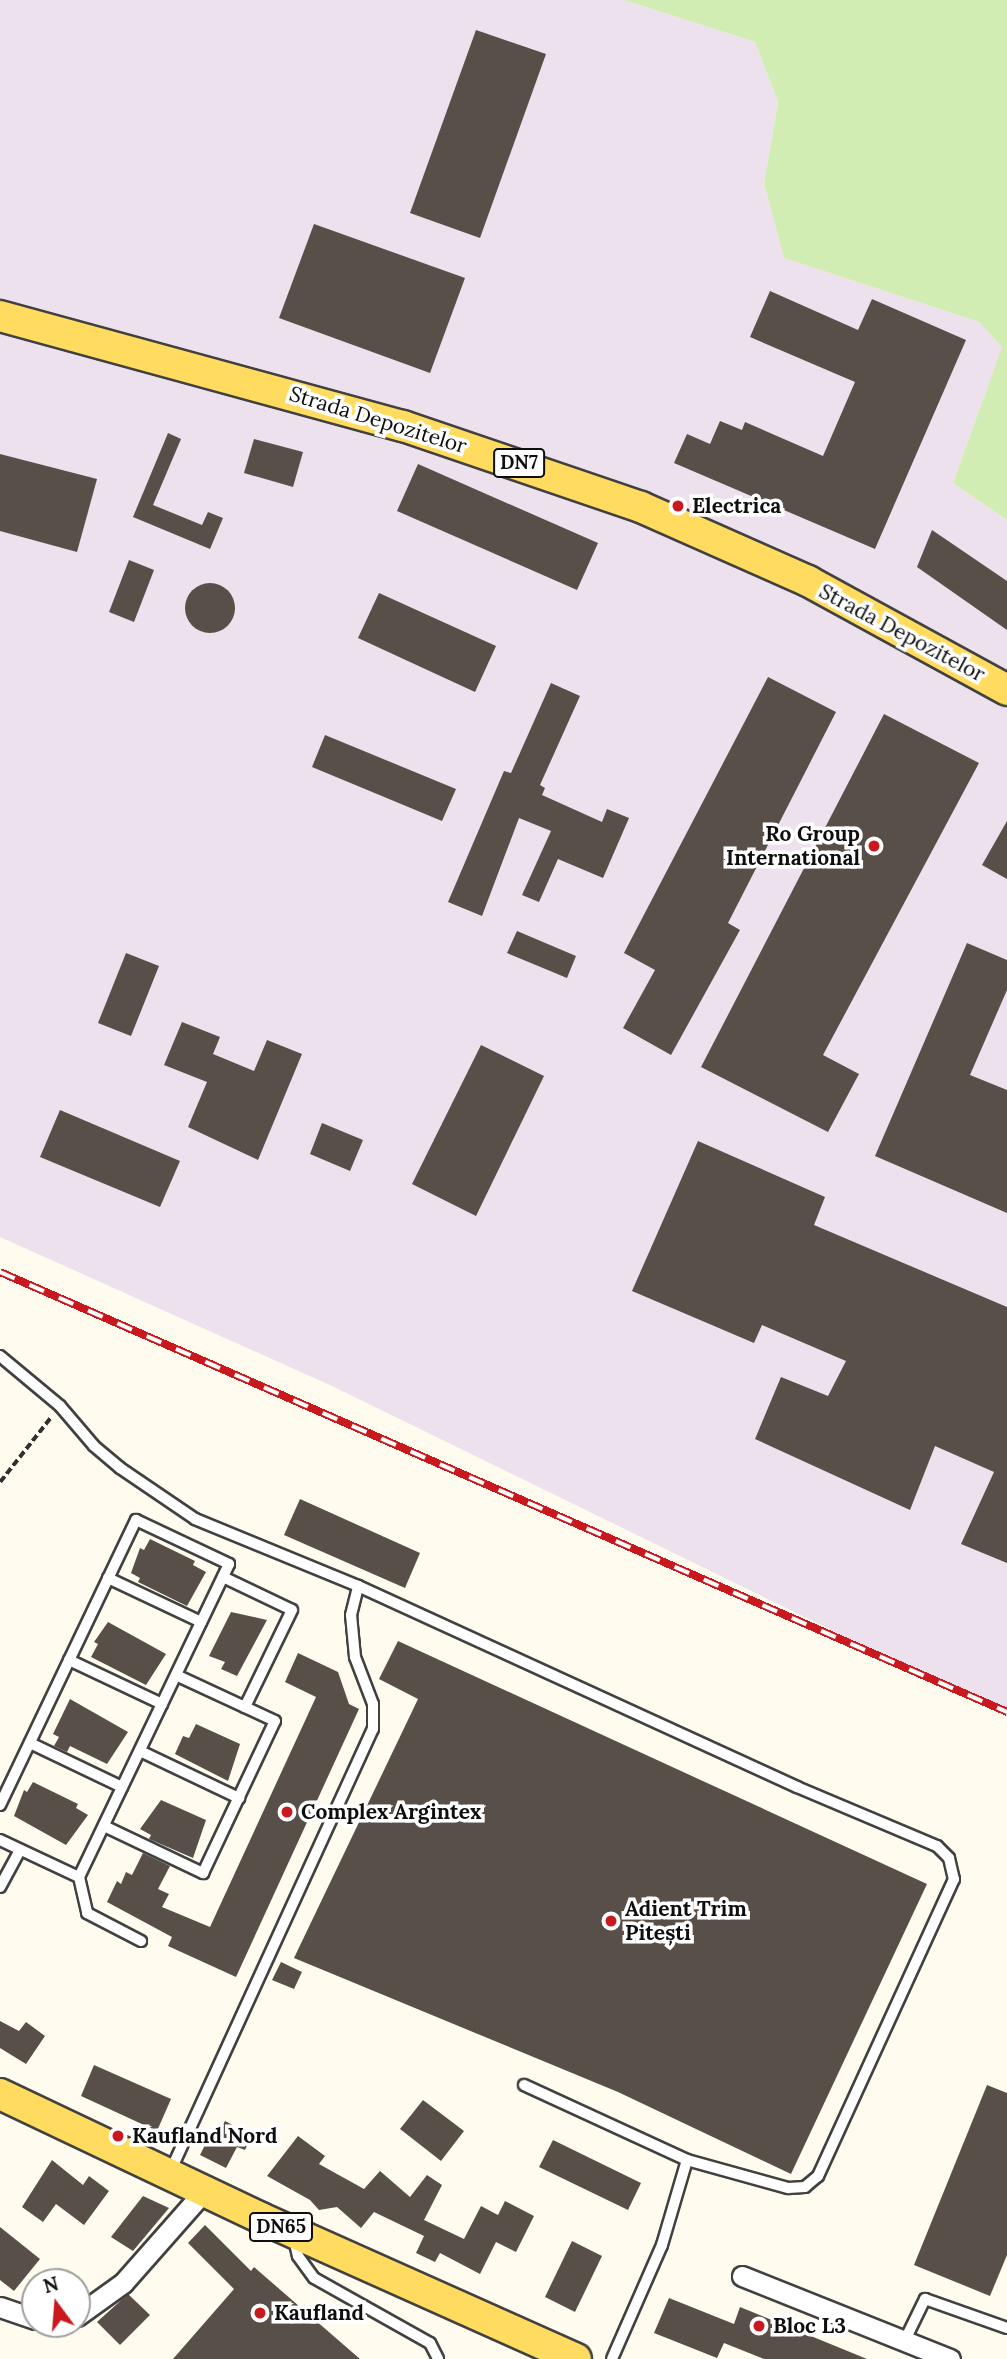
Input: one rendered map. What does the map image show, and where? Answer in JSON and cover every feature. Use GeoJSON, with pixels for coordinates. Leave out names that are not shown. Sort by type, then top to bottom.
{"type":"FeatureCollection","features":[{"type":"Feature","properties":{"kind":"main road","name":"Strada Depozitelor"},"geometry":{"type":"LineString","coordinates":[[0,316],[390,422],[641,507],[807,582],[1007,690]]}},
{"type":"Feature","properties":{"kind":"main road","name":"DN65"},"geometry":{"type":"LineString","coordinates":[[0,2094],[170,2172],[292,2232],[568,2357]]}},
{"type":"Feature","properties":{"kind":"street"},"geometry":{"type":"LineString","coordinates":[[91,2306],[124,2283],[205,2190]]}},
{"type":"Feature","properties":{"kind":"street"},"geometry":{"type":"LineString","coordinates":[[742,2276],[900,2350],[950,2359]]}},
{"type":"Feature","properties":{"kind":"street"},"geometry":{"type":"LineString","coordinates":[[0,2307],[21,2314]]}},
{"type":"Feature","properties":{"kind":"lane"},"geometry":{"type":"LineString","coordinates":[[0,1356],[60,1406],[94,1446],[120,1468],[195,1519],[358,1586],[797,1787],[937,1846],[950,1858],[954,1879],[818,2176],[805,2186],[788,2188],[687,2160],[524,2085]]}},
{"type":"Feature","properties":{"kind":"lane"},"geometry":{"type":"LineString","coordinates":[[0,1805],[136,1520],[229,1564],[79,1877],[87,1913],[141,1941]]}},
{"type":"Feature","properties":{"kind":"lane"},"geometry":{"type":"LineString","coordinates":[[223,1577],[292,1609],[245,1707]]}},
{"type":"Feature","properties":{"kind":"lane"},"geometry":{"type":"LineString","coordinates":[[108,1578],[201,1622]]}},
{"type":"Feature","properties":{"kind":"lane"},"geometry":{"type":"LineString","coordinates":[[170,2172],[373,1729],[373,1704],[355,1657],[351,1615],[358,1586]]}},
{"type":"Feature","properties":{"kind":"lane"},"geometry":{"type":"LineString","coordinates":[[69,1660],[162,1704]]}},
{"type":"Feature","properties":{"kind":"lane"},"geometry":{"type":"LineString","coordinates":[[104,1826],[203,1873],[239,1798],[275,1721],[176,1675]]}},
{"type":"Feature","properties":{"kind":"lane"},"geometry":{"type":"LineString","coordinates":[[30,1743],[122,1787]]}},
{"type":"Feature","properties":{"kind":"lane"},"geometry":{"type":"LineString","coordinates":[[140,1751],[239,1798]]}},
{"type":"Feature","properties":{"kind":"lane"},"geometry":{"type":"LineString","coordinates":[[0,1840],[79,1877]]}},
{"type":"Feature","properties":{"kind":"lane"},"geometry":{"type":"LineString","coordinates":[[0,1887],[20,1850]]}},
{"type":"Feature","properties":{"kind":"lane"},"geometry":{"type":"LineString","coordinates":[[612,2359],[662,2245],[687,2160]]}},
{"type":"Feature","properties":{"kind":"lane"},"geometry":{"type":"LineString","coordinates":[[292,2232],[298,2256],[314,2278],[430,2343],[438,2359]]}},
{"type":"Feature","properties":{"kind":"lane"},"geometry":{"type":"LineString","coordinates":[[900,2350],[925,2299],[1007,2328]]}},
{"type":"Feature","properties":{"kind":"path"},"geometry":{"type":"LineString","coordinates":[[0,1482],[60,1406]]}},
{"type":"Feature","properties":{"kind":"shaded area"},"geometry":{"type":"Polygon","coordinates":[[[0,0],[624,0],[755,42],[778,102],[764,183],[784,258],[979,322],[1002,347],[953,483],[1007,520],[1007,1716],[332,1386],[0,1237],[0,0]]]}},
{"type":"Feature","properties":{"kind":"green space"},"geometry":{"type":"Polygon","coordinates":[[[624,0],[1007,0],[1007,520],[953,483],[1002,347],[979,322],[784,258],[764,183],[778,102],[755,42],[624,0]]]}},
{"type":"Feature","properties":{"kind":"building"},"geometry":{"type":"Polygon","coordinates":[[[476,30],[546,54],[480,238],[410,213],[476,30]]]}},
{"type":"Feature","properties":{"kind":"building"},"geometry":{"type":"Polygon","coordinates":[[[314,224],[465,278],[430,373],[279,318],[314,224]]]}},
{"type":"Feature","properties":{"kind":"building"},"geometry":{"type":"Polygon","coordinates":[[[770,291],[858,330],[872,299],[966,340],[875,549],[674,463],[687,434],[710,444],[720,421],[742,430],[745,422],[823,456],[855,382],[750,337],[770,291]]]}},
{"type":"Feature","properties":{"kind":"building"},"geometry":{"type":"Polygon","coordinates":[[[168,433],[181,439],[153,505],[202,525],[208,512],[223,518],[210,549],[133,517],[168,433]]]}},
{"type":"Feature","properties":{"kind":"building"},"geometry":{"type":"Polygon","coordinates":[[[254,439],[303,452],[293,487],[244,473],[254,439]]]}},
{"type":"Feature","properties":{"kind":"building"},"geometry":{"type":"Polygon","coordinates":[[[0,454],[97,479],[77,552],[0,531],[0,454]]]}},
{"type":"Feature","properties":{"kind":"building"},"geometry":{"type":"Polygon","coordinates":[[[418,464],[598,543],[577,590],[397,511],[418,464]]]}},
{"type":"Feature","properties":{"kind":"building"},"geometry":{"type":"Polygon","coordinates":[[[932,530],[1007,581],[1007,630],[917,567],[932,530]]]}},
{"type":"Feature","properties":{"kind":"building"},"geometry":{"type":"Polygon","coordinates":[[[129,560],[154,570],[134,622],[109,612],[129,560]]]}},
{"type":"Feature","properties":{"kind":"building"},"geometry":{"type":"Polygon","coordinates":[[[210,583],[227,591],[235,608],[227,625],[210,633],[193,625],[185,608],[193,591],[210,583]]]}},
{"type":"Feature","properties":{"kind":"building"},"geometry":{"type":"Polygon","coordinates":[[[379,593],[496,646],[475,692],[358,638],[379,593]]]}},
{"type":"Feature","properties":{"kind":"building"},"geometry":{"type":"Polygon","coordinates":[[[768,677],[836,712],[728,923],[740,930],[671,1055],[623,1028],[655,970],[624,953],[768,677]]]}},
{"type":"Feature","properties":{"kind":"building"},"geometry":{"type":"Polygon","coordinates":[[[551,683],[580,696],[540,785],[545,788],[542,795],[602,822],[607,809],[629,818],[603,878],[558,859],[539,902],[522,895],[551,831],[519,818],[482,916],[448,902],[504,771],[511,773],[551,683]]]}},
{"type":"Feature","properties":{"kind":"building"},"geometry":{"type":"Polygon","coordinates":[[[884,714],[979,763],[823,1055],[859,1074],[828,1132],[701,1067],[884,714]]]}},
{"type":"Feature","properties":{"kind":"building"},"geometry":{"type":"Polygon","coordinates":[[[325,735],[456,789],[442,821],[312,767],[325,735]]]}},
{"type":"Feature","properties":{"kind":"building"},"geometry":{"type":"Polygon","coordinates":[[[1007,821],[1007,879],[982,865],[1007,821]]]}},
{"type":"Feature","properties":{"kind":"building"},"geometry":{"type":"Polygon","coordinates":[[[517,931],[576,956],[567,978],[507,953],[517,931]]]}},
{"type":"Feature","properties":{"kind":"building"},"geometry":{"type":"Polygon","coordinates":[[[967,943],[1007,960],[1007,990],[970,1075],[1007,1090],[1007,1213],[875,1156],[967,943]]]}},
{"type":"Feature","properties":{"kind":"building"},"geometry":{"type":"Polygon","coordinates":[[[126,953],[159,966],[131,1036],[98,1023],[126,953]]]}},
{"type":"Feature","properties":{"kind":"building"},"geometry":{"type":"Polygon","coordinates":[[[182,1022],[220,1037],[213,1054],[254,1071],[267,1040],[302,1054],[258,1160],[188,1127],[207,1082],[164,1065],[182,1022]]]}},
{"type":"Feature","properties":{"kind":"building"},"geometry":{"type":"Polygon","coordinates":[[[481,1045],[544,1076],[476,1216],[412,1184],[481,1045]]]}},
{"type":"Feature","properties":{"kind":"building"},"geometry":{"type":"Polygon","coordinates":[[[60,1110],[180,1161],[160,1207],[40,1157],[60,1110]]]}},
{"type":"Feature","properties":{"kind":"building"},"geometry":{"type":"Polygon","coordinates":[[[322,1123],[363,1140],[350,1171],[310,1154],[322,1123]]]}},
{"type":"Feature","properties":{"kind":"building"},"geometry":{"type":"Polygon","coordinates":[[[698,1141],[825,1197],[814,1225],[1007,1307],[1007,1563],[961,1544],[994,1472],[935,1446],[910,1510],[755,1439],[781,1377],[828,1396],[846,1361],[762,1325],[754,1343],[632,1291],[698,1141]]]}},
{"type":"Feature","properties":{"kind":"building"},"geometry":{"type":"Polygon","coordinates":[[[300,1499],[420,1553],[405,1588],[284,1535],[300,1499]]]}},
{"type":"Feature","properties":{"kind":"building"},"geometry":{"type":"Polygon","coordinates":[[[150,1539],[195,1561],[193,1565],[206,1572],[187,1606],[138,1582],[140,1578],[131,1573],[140,1548],[144,1550],[150,1539]]]}},
{"type":"Feature","properties":{"kind":"building"},"geometry":{"type":"Polygon","coordinates":[[[231,1612],[267,1620],[237,1676],[221,1669],[225,1662],[209,1656],[231,1612]]]}},
{"type":"Feature","properties":{"kind":"building"},"geometry":{"type":"Polygon","coordinates":[[[108,1622],[166,1654],[146,1685],[91,1657],[98,1644],[94,1642],[108,1622]]]}},
{"type":"Feature","properties":{"kind":"building","name":"Adient Trim Pitești"},"geometry":{"type":"Polygon","coordinates":[[[398,1641],[927,1884],[791,2174],[618,2092],[294,1958],[418,1699],[379,1679],[398,1641]]]}},
{"type":"Feature","properties":{"kind":"building","name":"Complex Argintex"},"geometry":{"type":"Polygon","coordinates":[[[298,1653],[338,1672],[349,1704],[359,1709],[236,1977],[168,1946],[172,1937],[107,1902],[117,1881],[121,1884],[126,1872],[132,1875],[143,1853],[170,1866],[158,1889],[169,1894],[162,1907],[210,1927],[316,1697],[285,1682],[298,1653]]]}},
{"type":"Feature","properties":{"kind":"building"},"geometry":{"type":"Polygon","coordinates":[[[70,1699],[128,1732],[107,1764],[70,1746],[67,1752],[54,1746],[59,1737],[53,1734],[70,1699]]]}},
{"type":"Feature","properties":{"kind":"building"},"geometry":{"type":"Polygon","coordinates":[[[196,1724],[240,1744],[228,1781],[175,1754],[183,1736],[189,1738],[196,1724]]]}},
{"type":"Feature","properties":{"kind":"building"},"geometry":{"type":"Polygon","coordinates":[[[33,1782],[78,1804],[76,1808],[88,1815],[66,1845],[14,1816],[24,1790],[27,1792],[33,1782]]]}},
{"type":"Feature","properties":{"kind":"building"},"geometry":{"type":"Polygon","coordinates":[[[161,1800],[206,1820],[193,1858],[149,1839],[151,1835],[140,1829],[161,1800]]]}},
{"type":"Feature","properties":{"kind":"building"},"geometry":{"type":"Polygon","coordinates":[[[281,1962],[302,1972],[294,1989],[272,1980],[281,1962]]]}},
{"type":"Feature","properties":{"kind":"building"},"geometry":{"type":"Polygon","coordinates":[[[0,2021],[19,2031],[26,2022],[45,2036],[26,2064],[0,2048],[0,2021]]]}},
{"type":"Feature","properties":{"kind":"building"},"geometry":{"type":"Polygon","coordinates":[[[94,2065],[171,2099],[157,2131],[81,2096],[94,2065]]]}},
{"type":"Feature","properties":{"kind":"building"},"geometry":{"type":"Polygon","coordinates":[[[987,2085],[1007,2093],[1007,2255],[990,2296],[914,2265],[987,2085]]]}},
{"type":"Feature","properties":{"kind":"building"},"geometry":{"type":"Polygon","coordinates":[[[423,2100],[464,2131],[441,2161],[400,2129],[423,2100]]]}},
{"type":"Feature","properties":{"kind":"building"},"geometry":{"type":"Polygon","coordinates":[[[225,2121],[252,2135],[245,2150],[237,2147],[226,2168],[200,2155],[211,2133],[217,2136],[225,2121]]]}},
{"type":"Feature","properties":{"kind":"building"},"geometry":{"type":"Polygon","coordinates":[[[298,2136],[325,2156],[319,2164],[364,2189],[380,2171],[410,2197],[427,2175],[442,2185],[424,2220],[464,2239],[481,2206],[498,2215],[505,2201],[534,2216],[516,2252],[496,2242],[480,2274],[440,2253],[435,2262],[416,2253],[424,2236],[374,2212],[361,2228],[337,2207],[319,2210],[310,2200],[267,2176],[298,2136]]]}},
{"type":"Feature","properties":{"kind":"building"},"geometry":{"type":"Polygon","coordinates":[[[553,2140],[641,2183],[628,2210],[539,2167],[553,2140]]]}},
{"type":"Feature","properties":{"kind":"building"},"geometry":{"type":"Polygon","coordinates":[[[52,2160],[83,2185],[89,2176],[109,2191],[84,2225],[56,2204],[43,2222],[22,2207],[52,2160]]]}},
{"type":"Feature","properties":{"kind":"building"},"geometry":{"type":"Polygon","coordinates":[[[143,2196],[169,2208],[133,2251],[111,2237],[143,2196]]]}},
{"type":"Feature","properties":{"kind":"building","name":"Kaufland"},"geometry":{"type":"Polygon","coordinates":[[[205,2225],[251,2271],[254,2267],[360,2359],[173,2359],[234,2289],[188,2243],[205,2225]]]}},
{"type":"Feature","properties":{"kind":"building"},"geometry":{"type":"Polygon","coordinates":[[[0,2227],[40,2259],[33,2268],[21,2268],[21,2282],[14,2291],[0,2280],[0,2227]]]}},
{"type":"Feature","properties":{"kind":"building"},"geometry":{"type":"Polygon","coordinates":[[[572,2241],[602,2256],[575,2312],[545,2297],[572,2241]]]}},
{"type":"Feature","properties":{"kind":"building"},"geometry":{"type":"Polygon","coordinates":[[[128,2294],[150,2315],[120,2345],[97,2322],[128,2294]]]}},
{"type":"Feature","properties":{"kind":"building"},"geometry":{"type":"Polygon","coordinates":[[[669,2298],[734,2324],[740,2307],[867,2359],[764,2359],[724,2343],[717,2358],[654,2333],[669,2298]]]}},
{"type":"Feature","properties":{"kind":"railway"},"geometry":{"type":"LineString","coordinates":[[0,1272],[1007,1712]]}},
{"type":"Feature","properties":{"kind":"place","name":"Electrica"},"geometry":{"type":"Point","coordinates":[678,506]}},
{"type":"Feature","properties":{"kind":"place","name":"Ro Group International"},"geometry":{"type":"Point","coordinates":[874,846]}},
{"type":"Feature","properties":{"kind":"place","name":"Complex Argintex"},"geometry":{"type":"Point","coordinates":[287,1812]}},
{"type":"Feature","properties":{"kind":"place","name":"Adient Trim Pitești"},"geometry":{"type":"Point","coordinates":[611,1921]}},
{"type":"Feature","properties":{"kind":"place","name":"Kaufland Nord"},"geometry":{"type":"Point","coordinates":[118,2136]}},
{"type":"Feature","properties":{"kind":"place","name":"Kaufland"},"geometry":{"type":"Point","coordinates":[260,2313]}},
{"type":"Feature","properties":{"kind":"place","name":"Bloc L3"},"geometry":{"type":"Point","coordinates":[759,2326]}}]}
